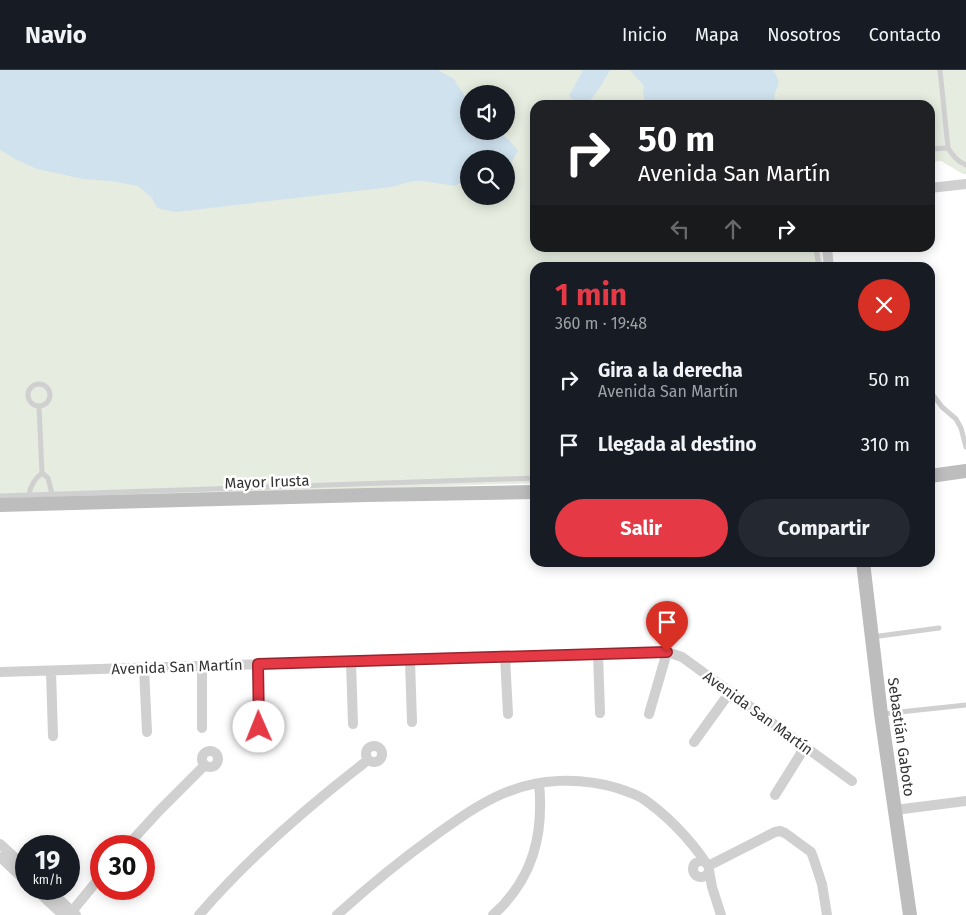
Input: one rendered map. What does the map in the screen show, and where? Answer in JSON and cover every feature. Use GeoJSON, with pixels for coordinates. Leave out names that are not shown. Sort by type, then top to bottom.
{"type":"FeatureCollection","features":[{"type":"Feature","properties":{"kind":"main road"},"geometry":{"type":"LineString","coordinates":[[935,475],[966,471]]}},
{"type":"Feature","properties":{"kind":"main road","name":"Mayor Irusta"},"geometry":{"type":"LineString","coordinates":[[0,505],[530,492]]}},
{"type":"Feature","properties":{"kind":"main road","name":"Sebastián Gaboto"},"geometry":{"type":"LineString","coordinates":[[864,567],[881,714],[910,915]]}},
{"type":"Feature","properties":{"kind":"street"},"geometry":{"type":"LineString","coordinates":[[935,187],[966,184]]}},
{"type":"Feature","properties":{"kind":"street"},"geometry":{"type":"LineString","coordinates":[[650,714],[667,652]]}},
{"type":"Feature","properties":{"kind":"street","name":"Avenida San Martín"},"geometry":{"type":"LineString","coordinates":[[0,672],[667,652],[682,657],[852,782]]}},
{"type":"Feature","properties":{"kind":"street"},"geometry":{"type":"LineString","coordinates":[[598,654],[600,713]]}},
{"type":"Feature","properties":{"kind":"street"},"geometry":{"type":"LineString","coordinates":[[505,657],[508,714]]}},
{"type":"Feature","properties":{"kind":"street"},"geometry":{"type":"LineString","coordinates":[[410,660],[412,722]]}},
{"type":"Feature","properties":{"kind":"street"},"geometry":{"type":"LineString","coordinates":[[351,662],[353,724]]}},
{"type":"Feature","properties":{"kind":"street"},"geometry":{"type":"LineString","coordinates":[[258,664],[259,727]]}},
{"type":"Feature","properties":{"kind":"street"},"geometry":{"type":"LineString","coordinates":[[202,666],[202,728]]}},
{"type":"Feature","properties":{"kind":"street"},"geometry":{"type":"LineString","coordinates":[[144,668],[147,732]]}},
{"type":"Feature","properties":{"kind":"street"},"geometry":{"type":"LineString","coordinates":[[51,671],[53,736]]}},
{"type":"Feature","properties":{"kind":"street"},"geometry":{"type":"LineString","coordinates":[[694,742],[730,692]]}},
{"type":"Feature","properties":{"kind":"street"},"geometry":{"type":"LineString","coordinates":[[775,795],[805,747]]}},
{"type":"Feature","properties":{"kind":"street"},"geometry":{"type":"LineString","coordinates":[[198,915],[287,826],[368,760]]}},
{"type":"Feature","properties":{"kind":"street"},"geometry":{"type":"LineString","coordinates":[[137,835],[204,765]]}},
{"type":"Feature","properties":{"kind":"street"},"geometry":{"type":"LineString","coordinates":[[337,915],[404,858],[478,806],[504,793],[552,781],[595,782],[626,791],[657,809],[696,848],[707,866],[721,915]]}},
{"type":"Feature","properties":{"kind":"street"},"geometry":{"type":"LineString","coordinates":[[493,915],[505,903],[524,877],[532,859],[537,844],[540,821],[541,799],[539,783]]}},
{"type":"Feature","properties":{"kind":"street"},"geometry":{"type":"LineString","coordinates":[[895,810],[966,801]]}},
{"type":"Feature","properties":{"kind":"street"},"geometry":{"type":"LineString","coordinates":[[707,866],[775,832],[786,832],[808,849],[813,857],[822,884],[827,915]]}},
{"type":"Feature","properties":{"kind":"street"},"geometry":{"type":"LineString","coordinates":[[685,836],[695,872],[717,901]]}},
{"type":"Feature","properties":{"kind":"street"},"geometry":{"type":"LineString","coordinates":[[0,844],[15,858]]}},
{"type":"Feature","properties":{"kind":"street"},"geometry":{"type":"LineString","coordinates":[[0,857],[15,871]]}},
{"type":"Feature","properties":{"kind":"street"},"geometry":{"type":"LineString","coordinates":[[695,872],[694,865],[698,862],[703,862],[707,866]]}},
{"type":"Feature","properties":{"kind":"street"},"geometry":{"type":"LineString","coordinates":[[70,914],[90,889]]}},
{"type":"Feature","properties":{"kind":"street"},"geometry":{"type":"LineString","coordinates":[[50,900],[70,914]]}},
{"type":"Feature","properties":{"kind":"street"},"geometry":{"type":"LineString","coordinates":[[58,900],[70,914]]}},
{"type":"Feature","properties":{"kind":"lane"},"geometry":{"type":"LineString","coordinates":[[940,70],[948,148],[953,156],[966,165]]}},
{"type":"Feature","properties":{"kind":"lane"},"geometry":{"type":"LineString","coordinates":[[935,149],[948,148]]}},
{"type":"Feature","properties":{"kind":"lane"},"geometry":{"type":"LineString","coordinates":[[42,384],[48,388],[50,395],[48,402],[39,406],[29,401],[28,393],[31,387],[42,384]]}},
{"type":"Feature","properties":{"kind":"lane"},"geometry":{"type":"LineString","coordinates":[[935,398],[942,407],[956,419],[961,428],[966,447]]}},
{"type":"Feature","properties":{"kind":"lane"},"geometry":{"type":"LineString","coordinates":[[39,406],[42,473],[48,478],[52,494]]}},
{"type":"Feature","properties":{"kind":"lane"},"geometry":{"type":"LineString","coordinates":[[29,494],[33,481],[42,473]]}},
{"type":"Feature","properties":{"kind":"lane"},"geometry":{"type":"LineString","coordinates":[[0,496],[530,478]]}},
{"type":"Feature","properties":{"kind":"lane"},"geometry":{"type":"LineString","coordinates":[[872,637],[939,628]]}},
{"type":"Feature","properties":{"kind":"lane"},"geometry":{"type":"LineString","coordinates":[[881,714],[966,705]]}},
{"type":"Feature","properties":{"kind":"shaded area"},"geometry":{"type":"Polygon","coordinates":[[[0,70],[966,70],[966,174],[941,161],[935,162],[935,100],[530,100],[530,252],[821,252],[822,262],[530,262],[530,483],[0,501],[0,70]]]}},
{"type":"Feature","properties":{"kind":"water"},"geometry":{"type":"Polygon","coordinates":[[[0,70],[438,70],[454,79],[460,89],[460,140],[509,140],[518,151],[515,156],[515,150],[460,150],[460,183],[455,186],[413,181],[391,187],[175,212],[157,208],[152,198],[138,186],[111,181],[83,179],[37,169],[0,150],[0,70]]]}},
{"type":"Feature","properties":{"kind":"water"},"geometry":{"type":"Polygon","coordinates":[[[583,70],[610,70],[590,100],[573,100],[569,96],[583,70]]]}},
{"type":"Feature","properties":{"kind":"water"},"geometry":{"type":"Polygon","coordinates":[[[630,70],[773,70],[778,82],[774,95],[775,100],[644,100],[644,86],[630,70]]]}},
{"type":"Feature","properties":{"kind":"route"},"geometry":{"type":"LineString","coordinates":[[259,727],[258,664],[667,652]]}}]}
